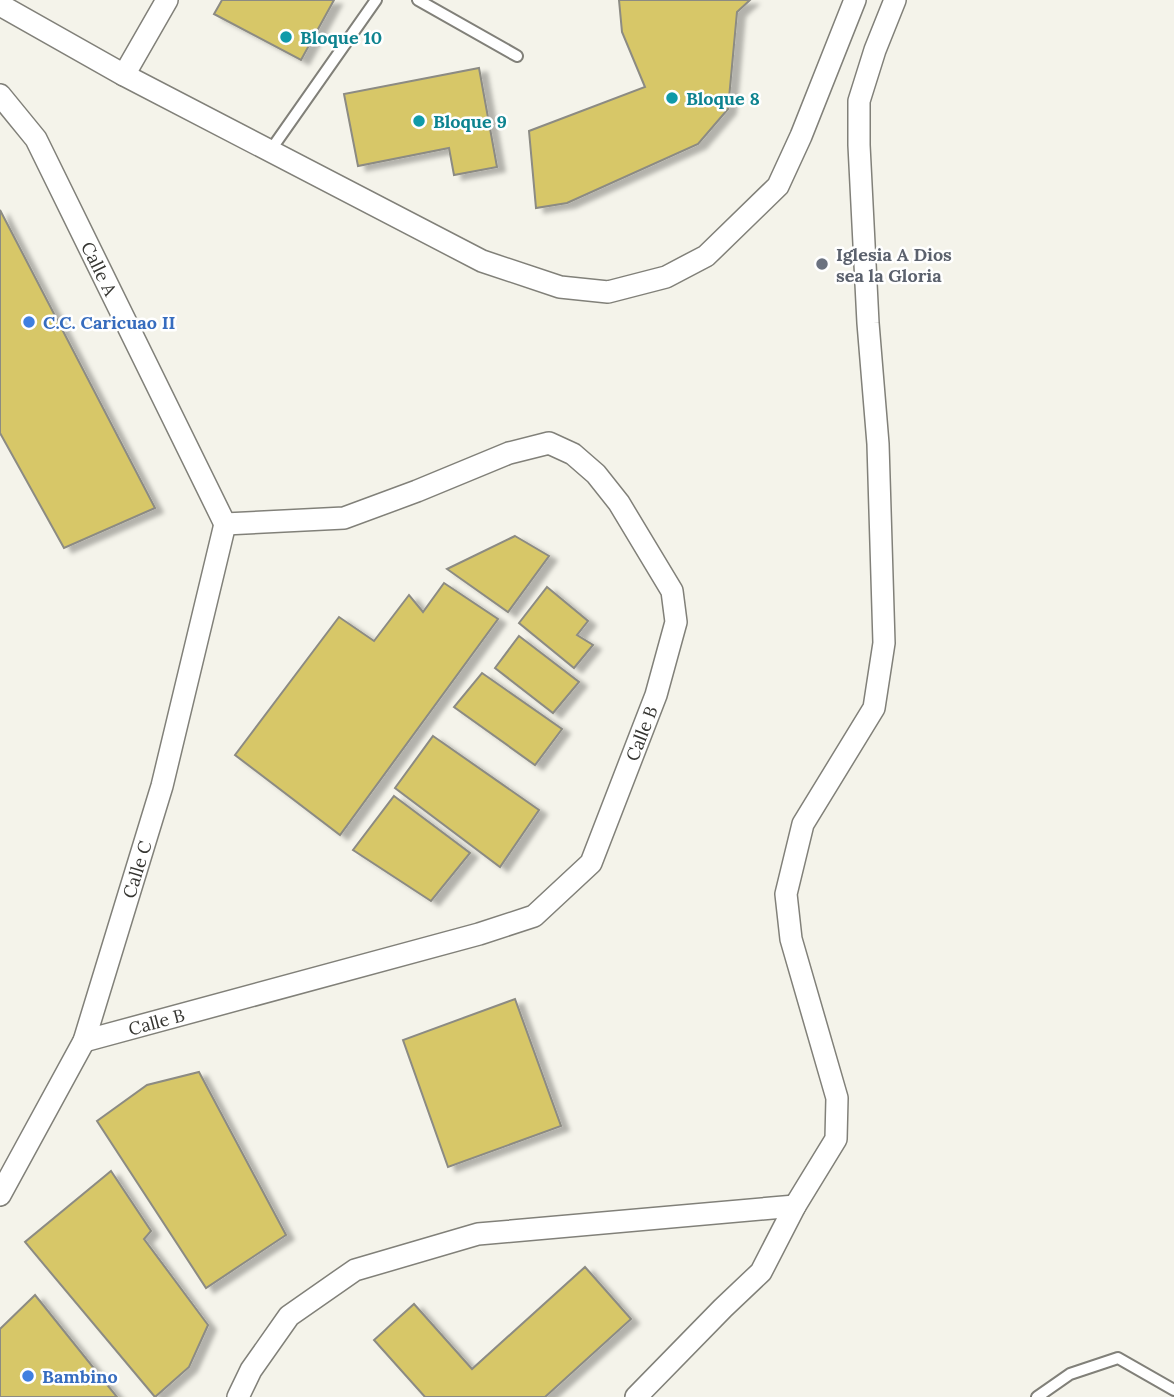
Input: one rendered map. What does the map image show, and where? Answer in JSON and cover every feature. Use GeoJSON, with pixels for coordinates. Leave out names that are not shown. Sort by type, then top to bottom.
{"type":"FeatureCollection","features":[{"type":"Feature","properties":{"kind":"street"},"geometry":{"type":"LineString","coordinates":[[124,75],[167,0]]}},
{"type":"Feature","properties":{"kind":"street"},"geometry":{"type":"LineString","coordinates":[[0,5],[124,75],[482,261],[560,286],[608,292],[666,277],[706,256],[778,186],[801,136],[855,0]]}},
{"type":"Feature","properties":{"kind":"street"},"geometry":{"type":"LineString","coordinates":[[636,1397],[761,1272],[795,1206],[836,1139],[837,1098],[791,939],[786,894],[803,824],[874,708],[884,643],[878,444],[868,323],[859,101],[895,0]]}},
{"type":"Feature","properties":{"kind":"street","name":"Calle A"},"geometry":{"type":"LineString","coordinates":[[0,95],[36,139],[225,524]]}},
{"type":"Feature","properties":{"kind":"street","name":"Calle B"},"geometry":{"type":"LineString","coordinates":[[84,1041],[479,934],[534,916],[591,863],[656,695],[676,622],[672,590],[620,503],[596,474],[573,454],[549,443],[509,453],[344,518],[225,524]]}},
{"type":"Feature","properties":{"kind":"street","name":"Calle C"},"geometry":{"type":"LineString","coordinates":[[0,1195],[84,1041],[162,786],[225,524]]}},
{"type":"Feature","properties":{"kind":"street"},"geometry":{"type":"LineString","coordinates":[[238,1397],[251,1370],[289,1316],[355,1270],[478,1234],[795,1206]]}},
{"type":"Feature","properties":{"kind":"lane"},"geometry":{"type":"LineString","coordinates":[[270,151],[376,0]]}},
{"type":"Feature","properties":{"kind":"lane"},"geometry":{"type":"LineString","coordinates":[[418,0],[517,57]]}},
{"type":"Feature","properties":{"kind":"lane"},"geometry":{"type":"LineString","coordinates":[[1037,1397],[1070,1374],[1118,1358],[1174,1390]]}},
{"type":"Feature","properties":{"kind":"building","name":"Bloque 10"},"geometry":{"type":"Polygon","coordinates":[[[222,0],[334,0],[301,60],[214,14],[222,0]]]}},
{"type":"Feature","properties":{"kind":"building","name":"Bloque 8"},"geometry":{"type":"Polygon","coordinates":[[[619,0],[750,0],[737,12],[728,109],[698,144],[567,203],[536,208],[529,131],[645,87],[622,32],[619,0]]]}},
{"type":"Feature","properties":{"kind":"building","name":"Bloque 9"},"geometry":{"type":"Polygon","coordinates":[[[479,68],[497,167],[454,175],[449,148],[358,166],[344,94],[479,68]]]}},
{"type":"Feature","properties":{"kind":"building","name":"C.C. Caricuao II"},"geometry":{"type":"Polygon","coordinates":[[[0,210],[155,508],[64,548],[0,433],[0,210]]]}},
{"type":"Feature","properties":{"kind":"building"},"geometry":{"type":"Polygon","coordinates":[[[515,536],[549,556],[508,612],[447,569],[515,536]]]}},
{"type":"Feature","properties":{"kind":"building"},"geometry":{"type":"Polygon","coordinates":[[[444,583],[498,619],[340,835],[235,755],[339,617],[374,641],[409,595],[423,612],[444,583]]]}},
{"type":"Feature","properties":{"kind":"building"},"geometry":{"type":"Polygon","coordinates":[[[547,587],[588,621],[577,635],[593,645],[574,668],[519,623],[547,587]]]}},
{"type":"Feature","properties":{"kind":"building"},"geometry":{"type":"Polygon","coordinates":[[[519,636],[579,682],[553,713],[495,668],[519,636]]]}},
{"type":"Feature","properties":{"kind":"building"},"geometry":{"type":"Polygon","coordinates":[[[482,673],[562,729],[535,765],[454,707],[482,673]]]}},
{"type":"Feature","properties":{"kind":"building"},"geometry":{"type":"Polygon","coordinates":[[[433,736],[539,810],[500,867],[395,788],[433,736]]]}},
{"type":"Feature","properties":{"kind":"building"},"geometry":{"type":"Polygon","coordinates":[[[394,796],[470,853],[431,901],[353,850],[394,796]]]}},
{"type":"Feature","properties":{"kind":"building"},"geometry":{"type":"Polygon","coordinates":[[[515,999],[561,1126],[448,1167],[403,1040],[515,999]]]}},
{"type":"Feature","properties":{"kind":"building"},"geometry":{"type":"Polygon","coordinates":[[[199,1072],[286,1235],[206,1288],[97,1121],[147,1085],[199,1072]]]}},
{"type":"Feature","properties":{"kind":"building"},"geometry":{"type":"Polygon","coordinates":[[[111,1171],[151,1231],[144,1239],[208,1325],[189,1367],[155,1397],[25,1242],[111,1171]]]}},
{"type":"Feature","properties":{"kind":"building"},"geometry":{"type":"Polygon","coordinates":[[[585,1267],[631,1319],[545,1397],[425,1397],[374,1340],[414,1304],[472,1369],[585,1267]]]}},
{"type":"Feature","properties":{"kind":"building"},"geometry":{"type":"Polygon","coordinates":[[[35,1295],[117,1397],[0,1397],[0,1329],[35,1295]]]}},
{"type":"Feature","properties":{"kind":"place","name":"Bloque 10"},"geometry":{"type":"Point","coordinates":[286,37]}},
{"type":"Feature","properties":{"kind":"place","name":"Bloque 8"},"geometry":{"type":"Point","coordinates":[672,98]}},
{"type":"Feature","properties":{"kind":"place","name":"Bloque 9"},"geometry":{"type":"Point","coordinates":[419,121]}},
{"type":"Feature","properties":{"kind":"place","name":"Iglesia A Dios sea la Gloria"},"geometry":{"type":"Point","coordinates":[822,264]}},
{"type":"Feature","properties":{"kind":"place","name":"C.C. Caricuao II"},"geometry":{"type":"Point","coordinates":[29,322]}},
{"type":"Feature","properties":{"kind":"place","name":"Bambino"},"geometry":{"type":"Point","coordinates":[28,1376]}}]}
